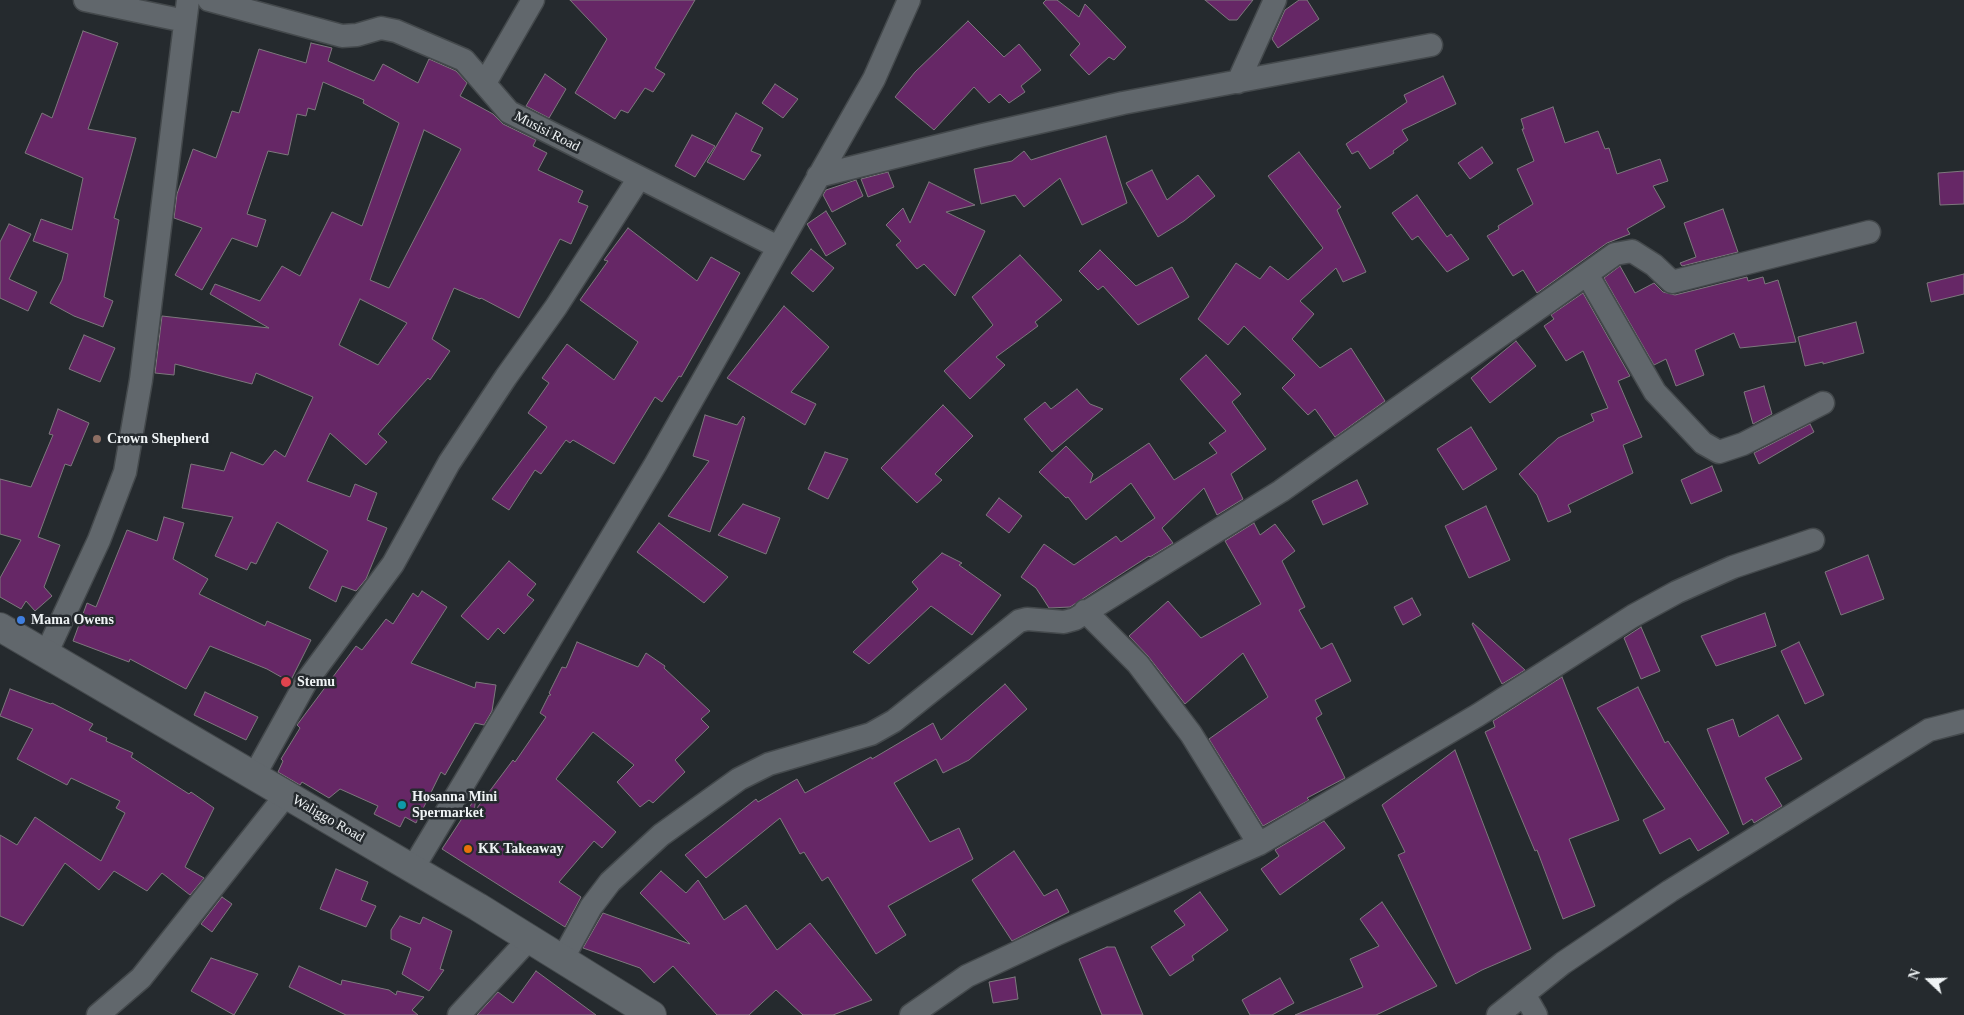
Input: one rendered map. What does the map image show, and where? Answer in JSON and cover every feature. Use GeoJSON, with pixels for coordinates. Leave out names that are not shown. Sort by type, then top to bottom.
{"type":"FeatureCollection","features":[{"type":"Feature","properties":{"kind":"street"},"geometry":{"type":"LineString","coordinates":[[46,654],[99,540],[125,472],[141,380],[186,11],[86,0]]}},
{"type":"Feature","properties":{"kind":"street","name":"Musisi Road"},"geometry":{"type":"LineString","coordinates":[[209,0],[342,36],[357,35],[381,28],[396,31],[464,60],[509,112],[778,246]]}},
{"type":"Feature","properties":{"kind":"street"},"geometry":{"type":"LineString","coordinates":[[485,83],[533,0]]}},
{"type":"Feature","properties":{"kind":"street"},"geometry":{"type":"LineString","coordinates":[[413,868],[655,465],[874,78],[909,0]]}},
{"type":"Feature","properties":{"kind":"street"},"geometry":{"type":"LineString","coordinates":[[1238,82],[1275,0]]}},
{"type":"Feature","properties":{"kind":"street"},"geometry":{"type":"LineString","coordinates":[[818,176],[1058,118],[1431,45]]}},
{"type":"Feature","properties":{"kind":"street"},"geometry":{"type":"LineString","coordinates":[[254,776],[306,682],[393,564],[449,463],[506,376],[556,307],[639,178]]}},
{"type":"Feature","properties":{"kind":"street"},"geometry":{"type":"LineString","coordinates":[[563,958],[591,907],[610,882],[661,835],[740,779],[769,764],[871,734],[894,721],[1019,621],[1027,619],[1064,622],[1075,620],[1085,611],[1281,491],[1616,254],[1632,251],[1654,265],[1672,282],[1869,232]]}},
{"type":"Feature","properties":{"kind":"street"},"geometry":{"type":"LineString","coordinates":[[1588,274],[1655,392],[1703,443],[1719,452],[1743,444],[1823,403]]}},
{"type":"Feature","properties":{"kind":"street"},"geometry":{"type":"LineString","coordinates":[[911,1015],[967,976],[1259,844],[1478,715],[1642,611],[1676,592],[1733,567],[1813,540]]}},
{"type":"Feature","properties":{"kind":"street"},"geometry":{"type":"LineString","coordinates":[[1085,611],[1138,664],[1191,734],[1259,844]]}},
{"type":"Feature","properties":{"kind":"street","name":"Waliggo Road"},"geometry":{"type":"LineString","coordinates":[[0,627],[413,868],[563,958],[652,1015]]}},
{"type":"Feature","properties":{"kind":"street"},"geometry":{"type":"LineString","coordinates":[[1498,1015],[1563,962],[1670,891],[1929,730],[1964,721]]}},
{"type":"Feature","properties":{"kind":"street"},"geometry":{"type":"LineString","coordinates":[[98,1015],[141,978],[286,795]]}},
{"type":"Feature","properties":{"kind":"street"},"geometry":{"type":"LineString","coordinates":[[459,1015],[530,938]]}},
{"type":"Feature","properties":{"kind":"street"},"geometry":{"type":"LineString","coordinates":[[1524,994],[1536,1015]]}},
{"type":"Feature","properties":{"kind":"building"},"geometry":{"type":"Polygon","coordinates":[[[570,0],[695,0],[655,68],[665,74],[653,92],[645,88],[628,113],[621,110],[615,119],[575,93],[607,39],[570,0]]]}},
{"type":"Feature","properties":{"kind":"building"},"geometry":{"type":"Polygon","coordinates":[[[1046,0],[1057,0],[1079,17],[1085,4],[1126,47],[1114,60],[1109,57],[1089,75],[1070,55],[1080,44],[1043,3],[1046,0]]]}},
{"type":"Feature","properties":{"kind":"building"},"geometry":{"type":"Polygon","coordinates":[[[1205,0],[1253,0],[1237,20],[1229,20],[1205,0]]]}},
{"type":"Feature","properties":{"kind":"building"},"geometry":{"type":"Polygon","coordinates":[[[1299,0],[1307,0],[1319,19],[1278,48],[1272,39],[1285,10],[1299,0]]]}},
{"type":"Feature","properties":{"kind":"building"},"geometry":{"type":"Polygon","coordinates":[[[968,21],[1004,57],[1019,44],[1041,70],[1021,86],[1025,92],[1009,103],[1000,94],[989,103],[974,87],[934,130],[895,97],[915,72],[968,21]]]}},
{"type":"Feature","properties":{"kind":"building"},"geometry":{"type":"Polygon","coordinates":[[[83,31],[118,43],[88,129],[136,138],[114,218],[119,220],[104,297],[113,301],[103,327],[74,316],[50,303],[62,280],[68,254],[33,241],[41,219],[72,230],[83,178],[25,153],[42,113],[52,118],[83,31]]]}},
{"type":"Feature","properties":{"kind":"building"},"geometry":{"type":"Polygon","coordinates":[[[311,43],[332,48],[328,61],[374,81],[383,64],[418,83],[429,59],[456,71],[467,83],[460,96],[493,114],[503,124],[536,140],[533,146],[547,153],[538,170],[583,191],[578,202],[588,206],[571,244],[560,239],[519,318],[481,298],[454,288],[432,339],[450,351],[430,380],[428,378],[378,434],[387,442],[366,465],[330,433],[307,481],[350,497],[355,484],[377,493],[367,520],[387,528],[366,579],[356,591],[342,586],[336,602],[309,588],[328,551],[277,522],[256,564],[251,562],[247,570],[215,556],[233,517],[182,508],[191,464],[224,471],[231,452],[263,465],[275,450],[285,457],[313,397],[256,373],[252,384],[175,364],[174,375],[155,373],[162,316],[269,328],[210,294],[215,284],[260,301],[282,266],[300,276],[332,212],[362,226],[399,123],[363,103],[364,100],[323,82],[315,110],[308,108],[306,116],[297,114],[288,155],[268,151],[247,214],[266,220],[257,247],[232,238],[202,290],[175,275],[202,228],[174,218],[177,194],[193,149],[216,158],[232,111],[239,113],[259,49],[306,63],[311,43]],[[424,130],[370,280],[389,288],[461,149],[424,130]],[[360,299],[339,345],[378,365],[407,323],[360,299]]]}},
{"type":"Feature","properties":{"kind":"building"},"geometry":{"type":"Polygon","coordinates":[[[545,74],[566,89],[549,118],[526,106],[545,74]]]}},
{"type":"Feature","properties":{"kind":"building"},"geometry":{"type":"Polygon","coordinates":[[[1443,76],[1456,104],[1402,130],[1408,140],[1393,151],[1394,153],[1370,169],[1358,151],[1352,154],[1346,144],[1407,102],[1404,95],[1443,76]]]}},
{"type":"Feature","properties":{"kind":"building"},"geometry":{"type":"Polygon","coordinates":[[[775,84],[798,99],[783,118],[762,103],[775,84]]]}},
{"type":"Feature","properties":{"kind":"building"},"geometry":{"type":"Polygon","coordinates":[[[1553,107],[1565,143],[1598,131],[1605,149],[1609,148],[1617,174],[1660,159],[1668,181],[1653,186],[1665,207],[1627,229],[1630,234],[1607,243],[1537,293],[1523,270],[1513,276],[1487,236],[1499,229],[1498,226],[1533,204],[1517,169],[1534,161],[1522,129],[1524,129],[1521,119],[1553,107]]]}},
{"type":"Feature","properties":{"kind":"building"},"geometry":{"type":"Polygon","coordinates":[[[736,113],[763,128],[751,151],[761,155],[744,180],[707,162],[736,113]]]}},
{"type":"Feature","properties":{"kind":"building"},"geometry":{"type":"Polygon","coordinates":[[[692,135],[715,146],[695,177],[675,166],[692,135]]]}},
{"type":"Feature","properties":{"kind":"building"},"geometry":{"type":"Polygon","coordinates":[[[1106,136],[1127,203],[1082,225],[1060,178],[1024,207],[1015,195],[981,204],[974,169],[1012,161],[1024,151],[1031,160],[1106,136]]]}},
{"type":"Feature","properties":{"kind":"building"},"geometry":{"type":"Polygon","coordinates":[[[1482,147],[1493,163],[1470,179],[1458,163],[1482,147]]]}},
{"type":"Feature","properties":{"kind":"building"},"geometry":{"type":"Polygon","coordinates":[[[1299,152],[1341,207],[1337,210],[1366,272],[1343,282],[1336,268],[1300,301],[1314,314],[1292,339],[1320,368],[1351,348],[1385,401],[1335,437],[1315,409],[1308,415],[1282,388],[1295,375],[1244,326],[1228,345],[1198,319],[1236,263],[1260,279],[1270,266],[1288,280],[1323,248],[1268,176],[1299,152]]]}},
{"type":"Feature","properties":{"kind":"building"},"geometry":{"type":"Polygon","coordinates":[[[1152,170],[1167,200],[1198,175],[1215,196],[1184,221],[1158,237],[1126,183],[1152,170]]]}},
{"type":"Feature","properties":{"kind":"building"},"geometry":{"type":"Polygon","coordinates":[[[1964,171],[1964,204],[1940,205],[1938,173],[1964,171]]]}},
{"type":"Feature","properties":{"kind":"building"},"geometry":{"type":"Polygon","coordinates":[[[888,172],[894,187],[868,197],[861,179],[888,172]]]}},
{"type":"Feature","properties":{"kind":"building"},"geometry":{"type":"Polygon","coordinates":[[[856,180],[863,196],[832,212],[823,195],[826,190],[856,180]]]}},
{"type":"Feature","properties":{"kind":"building"},"geometry":{"type":"Polygon","coordinates":[[[929,182],[975,205],[946,212],[985,231],[955,296],[924,264],[917,269],[896,245],[901,241],[886,225],[903,208],[910,223],[929,182]]]}},
{"type":"Feature","properties":{"kind":"building"},"geometry":{"type":"Polygon","coordinates":[[[1417,195],[1447,237],[1451,234],[1469,259],[1447,272],[1418,236],[1412,240],[1392,213],[1417,195]]]}},
{"type":"Feature","properties":{"kind":"building"},"geometry":{"type":"Polygon","coordinates":[[[1723,209],[1738,252],[1682,266],[1680,263],[1696,257],[1684,223],[1723,209]]]}},
{"type":"Feature","properties":{"kind":"building"},"geometry":{"type":"Polygon","coordinates":[[[826,211],[846,244],[826,256],[807,224],[826,211]]]}},
{"type":"Feature","properties":{"kind":"building"},"geometry":{"type":"Polygon","coordinates":[[[9,224],[31,234],[9,279],[37,292],[28,311],[0,298],[0,242],[9,224]]]}},
{"type":"Feature","properties":{"kind":"building"},"geometry":{"type":"Polygon","coordinates":[[[628,228],[697,281],[711,257],[740,273],[681,377],[679,376],[662,402],[655,397],[614,464],[573,440],[570,443],[566,440],[541,474],[535,470],[509,510],[492,499],[547,427],[528,413],[549,383],[542,378],[567,344],[614,380],[638,342],[580,300],[608,261],[604,260],[628,228]]]}},
{"type":"Feature","properties":{"kind":"building"},"geometry":{"type":"Polygon","coordinates":[[[811,249],[834,268],[813,292],[791,273],[811,249]]]}},
{"type":"Feature","properties":{"kind":"building"},"geometry":{"type":"Polygon","coordinates":[[[1100,250],[1136,286],[1172,267],[1189,297],[1138,325],[1103,286],[1098,290],[1079,271],[1100,250]]]}},
{"type":"Feature","properties":{"kind":"building"},"geometry":{"type":"Polygon","coordinates":[[[1020,255],[1062,300],[1035,322],[1038,326],[996,357],[1005,365],[970,399],[944,371],[993,325],[972,297],[1020,255]]]}},
{"type":"Feature","properties":{"kind":"building"},"geometry":{"type":"Polygon","coordinates":[[[1620,266],[1635,293],[1654,283],[1663,292],[1675,295],[1747,277],[1748,281],[1763,277],[1765,284],[1778,280],[1796,342],[1740,348],[1734,333],[1695,350],[1704,375],[1676,386],[1666,359],[1654,365],[1604,278],[1620,266]]]}},
{"type":"Feature","properties":{"kind":"building"},"geometry":{"type":"Polygon","coordinates":[[[1964,274],[1964,294],[1931,302],[1927,283],[1964,274]]]}},
{"type":"Feature","properties":{"kind":"building"},"geometry":{"type":"Polygon","coordinates":[[[1583,293],[1630,376],[1618,381],[1642,437],[1623,445],[1633,473],[1568,505],[1571,512],[1548,522],[1537,495],[1519,474],[1558,438],[1594,421],[1591,414],[1608,408],[1583,351],[1566,361],[1544,326],[1554,319],[1551,315],[1583,293]]]}},
{"type":"Feature","properties":{"kind":"building"},"geometry":{"type":"Polygon","coordinates":[[[784,306],[829,347],[791,392],[816,404],[805,425],[727,378],[784,306]]]}},
{"type":"Feature","properties":{"kind":"building"},"geometry":{"type":"Polygon","coordinates":[[[1856,322],[1864,353],[1823,364],[1823,362],[1805,366],[1798,337],[1856,322]]]}},
{"type":"Feature","properties":{"kind":"building"},"geometry":{"type":"Polygon","coordinates":[[[84,335],[115,348],[100,382],[69,369],[84,335]]]}},
{"type":"Feature","properties":{"kind":"building"},"geometry":{"type":"Polygon","coordinates":[[[1516,341],[1536,366],[1490,403],[1471,378],[1516,341]]]}},
{"type":"Feature","properties":{"kind":"building"},"geometry":{"type":"Polygon","coordinates":[[[1206,355],[1241,394],[1232,402],[1266,449],[1231,474],[1243,499],[1217,515],[1204,488],[1162,528],[1173,543],[1149,556],[1070,607],[1049,608],[1036,588],[1021,577],[1044,544],[1074,565],[1116,536],[1121,542],[1155,518],[1131,483],[1086,520],[1068,497],[1066,498],[1039,472],[1066,446],[1093,474],[1090,483],[1149,443],[1174,480],[1217,453],[1209,443],[1226,431],[1180,379],[1206,355]]]}},
{"type":"Feature","properties":{"kind":"building"},"geometry":{"type":"Polygon","coordinates":[[[1764,386],[1772,414],[1753,424],[1744,392],[1764,386]]]}},
{"type":"Feature","properties":{"kind":"building"},"geometry":{"type":"Polygon","coordinates":[[[1077,389],[1090,404],[1103,409],[1052,452],[1024,419],[1045,402],[1051,409],[1077,389]]]}},
{"type":"Feature","properties":{"kind":"building"},"geometry":{"type":"Polygon","coordinates":[[[943,405],[973,436],[935,474],[942,480],[917,503],[881,468],[943,405]]]}},
{"type":"Feature","properties":{"kind":"building"},"geometry":{"type":"Polygon","coordinates":[[[58,409],[89,423],[71,466],[65,464],[38,537],[60,545],[44,587],[52,596],[35,611],[26,601],[21,609],[0,597],[0,578],[21,540],[0,534],[0,479],[31,487],[53,435],[49,434],[58,409]]]}},
{"type":"Feature","properties":{"kind":"building"},"geometry":{"type":"Polygon","coordinates":[[[705,415],[737,425],[743,416],[745,418],[710,532],[668,516],[709,461],[693,456],[705,415]]]}},
{"type":"Feature","properties":{"kind":"building"},"geometry":{"type":"Polygon","coordinates":[[[1810,424],[1814,432],[1759,464],[1754,453],[1810,424]]]}},
{"type":"Feature","properties":{"kind":"building"},"geometry":{"type":"Polygon","coordinates":[[[1471,427],[1497,469],[1463,490],[1437,449],[1471,427]]]}},
{"type":"Feature","properties":{"kind":"building"},"geometry":{"type":"Polygon","coordinates":[[[825,452],[848,459],[828,499],[808,489],[825,452]]]}},
{"type":"Feature","properties":{"kind":"building"},"geometry":{"type":"Polygon","coordinates":[[[1712,466],[1722,491],[1691,504],[1681,480],[1712,466]]]}},
{"type":"Feature","properties":{"kind":"building"},"geometry":{"type":"Polygon","coordinates":[[[1357,480],[1368,504],[1323,525],[1312,501],[1357,480]]]}},
{"type":"Feature","properties":{"kind":"building"},"geometry":{"type":"Polygon","coordinates":[[[999,498],[1022,516],[1009,533],[986,515],[999,498]]]}},
{"type":"Feature","properties":{"kind":"building"},"geometry":{"type":"Polygon","coordinates":[[[743,504],[780,518],[766,554],[718,535],[743,504]]]}},
{"type":"Feature","properties":{"kind":"building"},"geometry":{"type":"Polygon","coordinates":[[[1486,506],[1510,560],[1469,578],[1445,526],[1486,506]]]}},
{"type":"Feature","properties":{"kind":"building"},"geometry":{"type":"Polygon","coordinates":[[[164,517],[184,523],[173,559],[208,579],[199,594],[265,626],[267,621],[311,640],[290,682],[267,669],[210,646],[186,689],[130,659],[129,662],[73,641],[87,603],[96,607],[127,530],[157,541],[164,517]]]}},
{"type":"Feature","properties":{"kind":"building"},"geometry":{"type":"Polygon","coordinates":[[[659,523],[728,577],[704,603],[637,552],[659,523]]]}},
{"type":"Feature","properties":{"kind":"building"},"geometry":{"type":"Polygon","coordinates":[[[1254,523],[1260,535],[1275,524],[1295,551],[1282,561],[1305,607],[1299,610],[1321,649],[1332,643],[1351,681],[1315,700],[1322,714],[1316,718],[1345,778],[1307,798],[1309,800],[1263,826],[1209,739],[1268,697],[1243,653],[1185,704],[1148,656],[1129,636],[1168,601],[1201,638],[1261,604],[1225,541],[1254,523]]]}},
{"type":"Feature","properties":{"kind":"building"},"geometry":{"type":"Polygon","coordinates":[[[942,553],[962,563],[959,565],[1001,595],[972,635],[931,606],[869,664],[853,652],[918,589],[912,582],[942,553]]]}},
{"type":"Feature","properties":{"kind":"building"},"geometry":{"type":"Polygon","coordinates":[[[1868,555],[1884,599],[1841,615],[1825,572],[1868,555]]]}},
{"type":"Feature","properties":{"kind":"building"},"geometry":{"type":"Polygon","coordinates":[[[509,561],[536,584],[527,595],[534,600],[504,634],[498,628],[488,640],[461,616],[509,561]]]}},
{"type":"Feature","properties":{"kind":"building"},"geometry":{"type":"Polygon","coordinates":[[[422,591],[447,607],[411,663],[475,688],[476,682],[496,685],[492,711],[484,725],[475,723],[445,775],[441,772],[416,823],[405,817],[400,827],[374,814],[378,806],[340,789],[329,798],[302,782],[300,785],[278,772],[283,761],[281,759],[300,728],[297,725],[356,646],[362,650],[386,619],[393,624],[413,593],[418,597],[422,591]]]}},
{"type":"Feature","properties":{"kind":"building"},"geometry":{"type":"Polygon","coordinates":[[[1412,598],[1421,615],[1403,625],[1394,607],[1412,598]]]}},
{"type":"Feature","properties":{"kind":"building"},"geometry":{"type":"Polygon","coordinates":[[[1765,613],[1776,646],[1716,666],[1701,636],[1765,613]]]}},
{"type":"Feature","properties":{"kind":"building"},"geometry":{"type":"Polygon","coordinates":[[[1473,623],[1525,670],[1502,684],[1473,623]]]}},
{"type":"Feature","properties":{"kind":"building"},"geometry":{"type":"Polygon","coordinates":[[[1641,627],[1660,671],[1641,679],[1624,638],[1641,627]]]}},
{"type":"Feature","properties":{"kind":"building"},"geometry":{"type":"Polygon","coordinates":[[[577,642],[638,667],[646,653],[665,666],[664,668],[710,711],[701,719],[709,727],[675,760],[685,772],[653,803],[649,800],[640,807],[617,782],[634,765],[593,732],[556,779],[616,832],[602,848],[594,841],[559,882],[581,897],[565,927],[442,849],[476,797],[474,812],[513,760],[515,762],[546,717],[540,713],[549,695],[551,695],[549,693],[562,667],[566,668],[577,642]]]}},
{"type":"Feature","properties":{"kind":"building"},"geometry":{"type":"Polygon","coordinates":[[[1799,642],[1824,695],[1805,704],[1781,651],[1799,642]]]}},
{"type":"Feature","properties":{"kind":"building"},"geometry":{"type":"Polygon","coordinates":[[[1562,677],[1619,820],[1569,839],[1595,906],[1563,919],[1537,850],[1535,851],[1485,732],[1495,727],[1493,721],[1562,677]]]}},
{"type":"Feature","properties":{"kind":"building"},"geometry":{"type":"Polygon","coordinates":[[[1005,684],[1027,709],[969,760],[943,773],[936,759],[894,783],[930,842],[959,828],[973,859],[888,906],[906,935],[876,954],[828,877],[822,881],[804,852],[800,854],[780,818],[706,878],[685,855],[756,799],[758,802],[797,779],[805,793],[871,757],[872,759],[933,723],[941,740],[1005,684]]]}},
{"type":"Feature","properties":{"kind":"building"},"geometry":{"type":"Polygon","coordinates":[[[1638,687],[1665,743],[1668,741],[1729,833],[1698,851],[1690,838],[1660,854],[1643,820],[1665,809],[1597,708],[1638,687]]]}},
{"type":"Feature","properties":{"kind":"building"},"geometry":{"type":"Polygon","coordinates":[[[10,689],[52,703],[93,724],[89,730],[107,738],[106,741],[133,753],[131,757],[189,794],[191,792],[214,808],[185,867],[204,878],[190,895],[162,873],[147,891],[114,871],[99,890],[65,863],[23,926],[0,916],[0,835],[17,845],[35,817],[101,861],[125,813],[116,808],[120,801],[71,778],[67,785],[17,759],[33,729],[0,716],[10,689]]]}},
{"type":"Feature","properties":{"kind":"building"},"geometry":{"type":"Polygon","coordinates":[[[205,692],[258,717],[246,740],[194,715],[205,692]]]}},
{"type":"Feature","properties":{"kind":"building"},"geometry":{"type":"Polygon","coordinates":[[[1778,715],[1802,759],[1765,778],[1782,806],[1754,823],[1752,819],[1743,825],[1707,729],[1733,719],[1739,737],[1778,715]]]}},
{"type":"Feature","properties":{"kind":"building"},"geometry":{"type":"Polygon","coordinates":[[[1455,750],[1531,949],[1482,970],[1456,984],[1398,855],[1405,852],[1382,805],[1455,750]]]}},
{"type":"Feature","properties":{"kind":"building"},"geometry":{"type":"Polygon","coordinates":[[[1324,821],[1345,848],[1280,895],[1261,869],[1279,856],[1275,850],[1324,821]]]}},
{"type":"Feature","properties":{"kind":"building"},"geometry":{"type":"Polygon","coordinates":[[[1014,851],[1044,896],[1057,889],[1069,912],[1012,941],[972,880],[1014,851]]]}},
{"type":"Feature","properties":{"kind":"building"},"geometry":{"type":"Polygon","coordinates":[[[336,869],[368,882],[361,900],[376,906],[366,927],[320,909],[336,869]]]}},
{"type":"Feature","properties":{"kind":"building"},"geometry":{"type":"Polygon","coordinates":[[[661,871],[686,893],[698,880],[724,920],[746,905],[777,950],[810,923],[872,1000],[833,1015],[803,1015],[776,990],[749,1015],[717,1015],[673,966],[654,983],[640,968],[583,948],[603,913],[690,944],[640,893],[661,871]]]}},
{"type":"Feature","properties":{"kind":"building"},"geometry":{"type":"Polygon","coordinates":[[[1200,892],[1228,930],[1192,956],[1194,960],[1170,976],[1151,947],[1185,925],[1174,911],[1200,892]]]}},
{"type":"Feature","properties":{"kind":"building"},"geometry":{"type":"Polygon","coordinates":[[[222,897],[232,904],[212,932],[201,924],[222,897]]]}},
{"type":"Feature","properties":{"kind":"building"},"geometry":{"type":"Polygon","coordinates":[[[1382,902],[1437,986],[1376,1015],[1295,1015],[1363,987],[1350,959],[1379,946],[1360,919],[1382,902]]]}},
{"type":"Feature","properties":{"kind":"building"},"geometry":{"type":"Polygon","coordinates":[[[400,916],[420,924],[423,917],[452,931],[440,969],[444,970],[429,991],[402,974],[411,948],[391,939],[391,930],[400,916]]]}},
{"type":"Feature","properties":{"kind":"building"},"geometry":{"type":"Polygon","coordinates":[[[1107,947],[1115,947],[1143,1015],[1102,1015],[1079,959],[1107,947]]]}},
{"type":"Feature","properties":{"kind":"building"},"geometry":{"type":"Polygon","coordinates":[[[211,958],[258,974],[234,1015],[191,991],[211,958]]]}},
{"type":"Feature","properties":{"kind":"building"},"geometry":{"type":"Polygon","coordinates":[[[299,966],[341,985],[342,980],[389,990],[396,995],[397,991],[424,997],[412,1010],[418,1015],[346,1015],[289,987],[299,966]]]}},
{"type":"Feature","properties":{"kind":"building"},"geometry":{"type":"Polygon","coordinates":[[[536,971],[596,1015],[477,1015],[498,992],[513,1003],[536,971]]]}},
{"type":"Feature","properties":{"kind":"building"},"geometry":{"type":"Polygon","coordinates":[[[1015,977],[1018,999],[993,1003],[989,982],[1015,977]]]}},
{"type":"Feature","properties":{"kind":"building"},"geometry":{"type":"Polygon","coordinates":[[[1280,978],[1294,1003],[1272,1015],[1250,1015],[1242,1000],[1280,978]]]}},
{"type":"Feature","properties":{"kind":"place","name":"Crown Shepherd"},"geometry":{"type":"Point","coordinates":[97,439]}},
{"type":"Feature","properties":{"kind":"place","name":"Mama Owens"},"geometry":{"type":"Point","coordinates":[21,620]}},
{"type":"Feature","properties":{"kind":"place","name":"Stemu"},"geometry":{"type":"Point","coordinates":[286,682]}},
{"type":"Feature","properties":{"kind":"place","name":"Hosanna Mini Spermarket"},"geometry":{"type":"Point","coordinates":[402,805]}},
{"type":"Feature","properties":{"kind":"place","name":"KK Takeaway"},"geometry":{"type":"Point","coordinates":[468,849]}}]}
